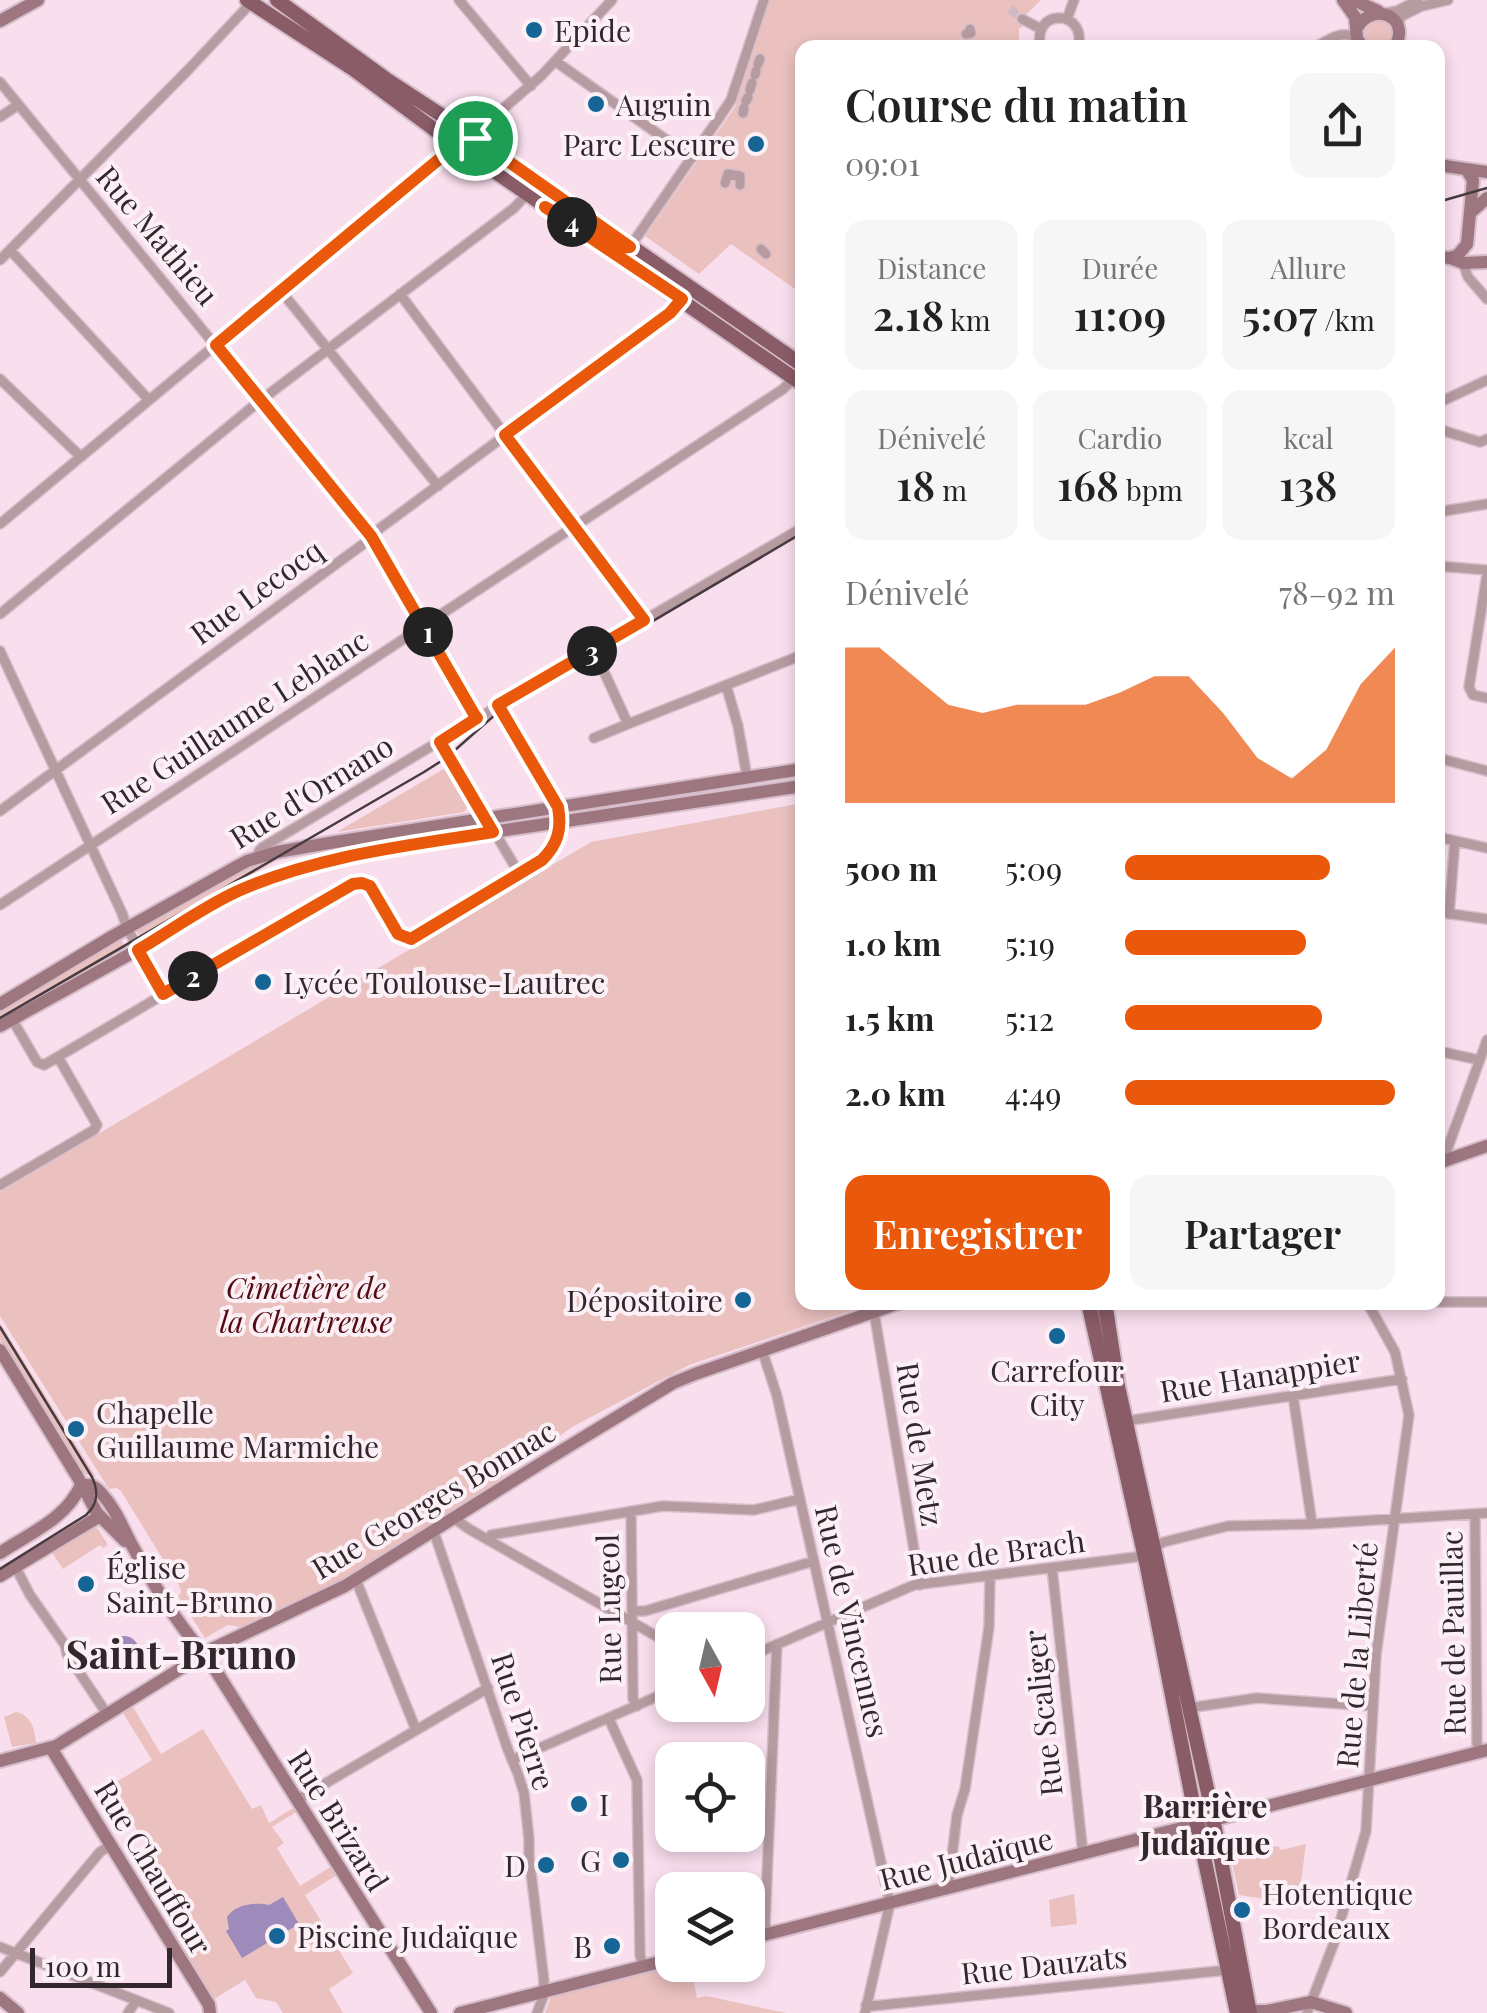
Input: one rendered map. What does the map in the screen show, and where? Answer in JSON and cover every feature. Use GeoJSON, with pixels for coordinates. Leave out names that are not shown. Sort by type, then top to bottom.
{"type":"FeatureCollection","features":[{"type":"Feature","properties":{"kind":"main road"},"geometry":{"type":"LineString","coordinates":[[0,21],[38,0]]}},
{"type":"Feature","properties":{"kind":"main road"},"geometry":{"type":"LineString","coordinates":[[277,0],[630,247],[686,294]]}},
{"type":"Feature","properties":{"kind":"main road"},"geometry":{"type":"LineString","coordinates":[[1343,0],[1354,18],[1359,38]]}},
{"type":"Feature","properties":{"kind":"main road"},"geometry":{"type":"LineString","coordinates":[[1353,0],[1396,20],[1398,40]]}},
{"type":"Feature","properties":{"kind":"main road"},"geometry":{"type":"LineString","coordinates":[[250,1],[366,78],[545,207],[686,294],[795,372]]}},
{"type":"Feature","properties":{"kind":"main road"},"geometry":{"type":"LineString","coordinates":[[1359,38],[1365,16],[1382,12]]}},
{"type":"Feature","properties":{"kind":"main road"},"geometry":{"type":"LineString","coordinates":[[1445,166],[1487,172]]}},
{"type":"Feature","properties":{"kind":"main road"},"geometry":{"type":"LineString","coordinates":[[1450,259],[1467,244],[1473,180],[1466,169]]}},
{"type":"Feature","properties":{"kind":"main road"},"geometry":{"type":"LineString","coordinates":[[1470,213],[1487,198]]}},
{"type":"Feature","properties":{"kind":"main road"},"geometry":{"type":"LineString","coordinates":[[1467,244],[1485,262]]}},
{"type":"Feature","properties":{"kind":"main road"},"geometry":{"type":"LineString","coordinates":[[1450,259],[1485,262]]}},
{"type":"Feature","properties":{"kind":"main road"},"geometry":{"type":"LineString","coordinates":[[258,858],[310,846],[795,770]]}},
{"type":"Feature","properties":{"kind":"main road"},"geometry":{"type":"LineString","coordinates":[[6,1023],[138,950],[173,926],[237,892],[292,870],[391,848],[795,787]]}},
{"type":"Feature","properties":{"kind":"main road","name":"Rue d'Ornano"},"geometry":{"type":"LineString","coordinates":[[0,1004],[127,928],[258,858]]}},
{"type":"Feature","properties":{"kind":"main road"},"geometry":{"type":"LineString","coordinates":[[1445,1159],[1487,1146]]}},
{"type":"Feature","properties":{"kind":"main road","name":"Rue Georges Bonnac"},"geometry":{"type":"LineString","coordinates":[[0,1761],[51,1748],[204,1654],[356,1580],[657,1392],[696,1374],[880,1310]]}},
{"type":"Feature","properties":{"kind":"main road"},"geometry":{"type":"LineString","coordinates":[[1090,1310],[1213,1820],[1241,2012]]}},
{"type":"Feature","properties":{"kind":"main road"},"geometry":{"type":"LineString","coordinates":[[1098,1310],[1126,1421],[1197,1824],[1228,1970],[1241,2012]]}},
{"type":"Feature","properties":{"kind":"main road"},"geometry":{"type":"LineString","coordinates":[[1106,1310],[1118,1386]]}},
{"type":"Feature","properties":{"kind":"main road"},"geometry":{"type":"LineString","coordinates":[[0,1350],[100,1516],[134,1550]]}},
{"type":"Feature","properties":{"kind":"main road"},"geometry":{"type":"LineString","coordinates":[[81,1485],[93,1486],[106,1499],[134,1550]]}},
{"type":"Feature","properties":{"kind":"main road"},"geometry":{"type":"LineString","coordinates":[[0,1552],[63,1513],[81,1485]]}},
{"type":"Feature","properties":{"kind":"main road"},"geometry":{"type":"LineString","coordinates":[[0,1576],[100,1516],[106,1499]]}},
{"type":"Feature","properties":{"kind":"main road","name":"Rue Brizard"},"geometry":{"type":"LineString","coordinates":[[134,1550],[310,1816],[431,2013]]}},
{"type":"Feature","properties":{"kind":"main road","name":"Rue Chauffour"},"geometry":{"type":"LineString","coordinates":[[51,1748],[209,2005],[210,2013]]}},
{"type":"Feature","properties":{"kind":"main road","name":"Rue Judaïque"},"geometry":{"type":"LineString","coordinates":[[765,1935],[1483,1751]]}},
{"type":"Feature","properties":{"kind":"main road"},"geometry":{"type":"LineString","coordinates":[[460,2013],[655,1963]]}},
{"type":"Feature","properties":{"kind":"main road"},"geometry":{"type":"LineString","coordinates":[[0,1998],[18,2013]]}},
{"type":"Feature","properties":{"kind":"main road"},"geometry":{"type":"LineString","coordinates":[[1241,2012],[1309,2008],[1346,2013]]}},
{"type":"Feature","properties":{"kind":"street"},"geometry":{"type":"LineString","coordinates":[[458,0],[531,86]]}},
{"type":"Feature","properties":{"kind":"street"},"geometry":{"type":"LineString","coordinates":[[473,156],[471,145],[482,127],[531,86],[612,0]]}},
{"type":"Feature","properties":{"kind":"street"},"geometry":{"type":"LineString","coordinates":[[545,207],[617,248],[630,247],[730,100],[764,0]]}},
{"type":"Feature","properties":{"kind":"street"},"geometry":{"type":"LineString","coordinates":[[1067,19],[1074,0]]}},
{"type":"Feature","properties":{"kind":"street"},"geometry":{"type":"LineString","coordinates":[[1382,12],[1397,11],[1418,0]]}},
{"type":"Feature","properties":{"kind":"street"},"geometry":{"type":"LineString","coordinates":[[1399,26],[1400,17],[1422,6],[1448,0]]}},
{"type":"Feature","properties":{"kind":"street"},"geometry":{"type":"LineString","coordinates":[[0,260],[250,1]]}},
{"type":"Feature","properties":{"kind":"street"},"geometry":{"type":"LineString","coordinates":[[1040,40],[1041,29],[1049,20],[1061,17],[1078,28],[1079,40]]}},
{"type":"Feature","properties":{"kind":"street"},"geometry":{"type":"LineString","coordinates":[[1022,18],[1041,29]]}},
{"type":"Feature","properties":{"kind":"street"},"geometry":{"type":"LineString","coordinates":[[1331,40],[1346,33],[1359,38]]}},
{"type":"Feature","properties":{"kind":"street"},"geometry":{"type":"LineString","coordinates":[[555,62],[692,158]]}},
{"type":"Feature","properties":{"kind":"street","name":"Rue Mathieu"},"geometry":{"type":"LineString","coordinates":[[0,82],[371,536],[477,718]]}},
{"type":"Feature","properties":{"kind":"street"},"geometry":{"type":"LineString","coordinates":[[0,117],[18,105]]}},
{"type":"Feature","properties":{"kind":"street"},"geometry":{"type":"LineString","coordinates":[[0,524],[456,145]]}},
{"type":"Feature","properties":{"kind":"street"},"geometry":{"type":"LineString","coordinates":[[725,183],[728,174],[741,179]]}},
{"type":"Feature","properties":{"kind":"street"},"geometry":{"type":"LineString","coordinates":[[0,614],[261,400],[528,194]]}},
{"type":"Feature","properties":{"kind":"street"},"geometry":{"type":"LineString","coordinates":[[10,250],[149,400]]}},
{"type":"Feature","properties":{"kind":"street"},"geometry":{"type":"LineString","coordinates":[[1450,259],[1487,299]]}},
{"type":"Feature","properties":{"kind":"street"},"geometry":{"type":"LineString","coordinates":[[281,291],[438,486]]}},
{"type":"Feature","properties":{"kind":"street"},"geometry":{"type":"LineString","coordinates":[[400,294],[644,620]]}},
{"type":"Feature","properties":{"kind":"street","name":"Rue Lecocq"},"geometry":{"type":"LineString","coordinates":[[0,811],[670,313],[686,294]]}},
{"type":"Feature","properties":{"kind":"street"},"geometry":{"type":"LineString","coordinates":[[0,379],[81,457]]}},
{"type":"Feature","properties":{"kind":"street","name":"Rue Guillaume Leblanc"},"geometry":{"type":"LineString","coordinates":[[0,905],[795,380]]}},
{"type":"Feature","properties":{"kind":"street"},"geometry":{"type":"LineString","coordinates":[[1445,399],[1487,380]]}},
{"type":"Feature","properties":{"kind":"street"},"geometry":{"type":"LineString","coordinates":[[1445,431],[1480,442],[1487,438]]}},
{"type":"Feature","properties":{"kind":"street"},"geometry":{"type":"LineString","coordinates":[[1445,511],[1487,504]]}},
{"type":"Feature","properties":{"kind":"street","name":"Rue d'Ornano"},"geometry":{"type":"LineString","coordinates":[[258,858],[263,847],[795,532]]}},
{"type":"Feature","properties":{"kind":"street"},"geometry":{"type":"LineString","coordinates":[[1445,567],[1487,572],[1469,686],[1473,695],[1487,698]]}},
{"type":"Feature","properties":{"kind":"street"},"geometry":{"type":"LineString","coordinates":[[594,650],[628,724]]}},
{"type":"Feature","properties":{"kind":"street"},"geometry":{"type":"LineString","coordinates":[[0,651],[127,928],[163,994]]}},
{"type":"Feature","properties":{"kind":"street"},"geometry":{"type":"LineString","coordinates":[[594,738],[795,657]]}},
{"type":"Feature","properties":{"kind":"street"},"geometry":{"type":"LineString","coordinates":[[726,685],[747,778]]}},
{"type":"Feature","properties":{"kind":"street"},"geometry":{"type":"LineString","coordinates":[[6,1023],[37,1062],[44,1065],[353,884],[370,886],[398,934],[406,939],[520,875],[550,853],[561,822],[558,807],[498,705]]}},
{"type":"Feature","properties":{"kind":"street"},"geometry":{"type":"LineString","coordinates":[[440,742],[520,875]]}},
{"type":"Feature","properties":{"kind":"street"},"geometry":{"type":"LineString","coordinates":[[1445,760],[1487,772]]}},
{"type":"Feature","properties":{"kind":"street"},"geometry":{"type":"LineString","coordinates":[[493,832],[514,820],[558,807]]}},
{"type":"Feature","properties":{"kind":"street"},"geometry":{"type":"LineString","coordinates":[[1445,839],[1487,848]]}},
{"type":"Feature","properties":{"kind":"street"},"geometry":{"type":"LineString","coordinates":[[1445,901],[1455,841]]}},
{"type":"Feature","properties":{"kind":"street"},"geometry":{"type":"LineString","coordinates":[[1445,913],[1487,918]]}},
{"type":"Feature","properties":{"kind":"street"},"geometry":{"type":"LineString","coordinates":[[1445,1155],[1487,1040]]}},
{"type":"Feature","properties":{"kind":"street"},"geometry":{"type":"LineString","coordinates":[[1445,1052],[1480,1060]]}},
{"type":"Feature","properties":{"kind":"street"},"geometry":{"type":"LineString","coordinates":[[0,1185],[94,1130],[97,1124],[58,1057]]}},
{"type":"Feature","properties":{"kind":"street"},"geometry":{"type":"LineString","coordinates":[[1445,1302],[1487,1302]]}},
{"type":"Feature","properties":{"kind":"street","name":"Rue de la Liberté"},"geometry":{"type":"LineString","coordinates":[[1309,2008],[1334,1943],[1368,1815],[1379,1625],[1409,1415],[1390,1340],[1371,1310]]}},
{"type":"Feature","properties":{"kind":"street","name":"Rue de Metz"},"geometry":{"type":"LineString","coordinates":[[874,1312],[920,1585]]}},
{"type":"Feature","properties":{"kind":"street","name":"Rue de Vincennes"},"geometry":{"type":"LineString","coordinates":[[762,1350],[777,1396],[890,1903]]}},
{"type":"Feature","properties":{"kind":"street","name":"Rue Hanappier"},"geometry":{"type":"LineString","coordinates":[[1126,1421],[1402,1379]]}},
{"type":"Feature","properties":{"kind":"street"},"geometry":{"type":"LineString","coordinates":[[1293,1395],[1312,1524]]}},
{"type":"Feature","properties":{"kind":"street"},"geometry":{"type":"LineString","coordinates":[[488,1540],[490,1536],[663,1506],[754,1510],[800,1499]]}},
{"type":"Feature","properties":{"kind":"street","name":"Rue Lugeol"},"geometry":{"type":"LineString","coordinates":[[631,1511],[637,1706]]}},
{"type":"Feature","properties":{"kind":"street","name":"Rue de Brach"},"geometry":{"type":"LineString","coordinates":[[765,1649],[914,1585],[1136,1557],[1164,1542],[1228,1526],[1487,1512]]}},
{"type":"Feature","properties":{"kind":"street","name":"Rue de Pauillac"},"geometry":{"type":"LineString","coordinates":[[1475,1514],[1477,1739],[1483,1751]]}},
{"type":"Feature","properties":{"kind":"street"},"geometry":{"type":"LineString","coordinates":[[455,1519],[633,1616],[655,1632]]}},
{"type":"Feature","properties":{"kind":"street","name":"Rue Pierre"},"geometry":{"type":"LineString","coordinates":[[434,1532],[524,1793],[544,1992]]}},
{"type":"Feature","properties":{"kind":"street"},"geometry":{"type":"LineString","coordinates":[[633,1616],[814,1561]]}},
{"type":"Feature","properties":{"kind":"street"},"geometry":{"type":"LineString","coordinates":[[14,1566],[107,1714]]}},
{"type":"Feature","properties":{"kind":"street","name":"Rue Scaliger"},"geometry":{"type":"LineString","coordinates":[[1052,1568],[1083,1854]]}},
{"type":"Feature","properties":{"kind":"street"},"geometry":{"type":"LineString","coordinates":[[950,1888],[957,1815],[965,1790],[988,1627],[990,1576]]}},
{"type":"Feature","properties":{"kind":"street"},"geometry":{"type":"LineString","coordinates":[[356,1580],[416,1730]]}},
{"type":"Feature","properties":{"kind":"street"},"geometry":{"type":"LineString","coordinates":[[768,1934],[765,1924],[777,1644]]}},
{"type":"Feature","properties":{"kind":"street"},"geometry":{"type":"LineString","coordinates":[[297,1800],[488,1688]]}},
{"type":"Feature","properties":{"kind":"street"},"geometry":{"type":"LineString","coordinates":[[512,1760],[655,1698]]}},
{"type":"Feature","properties":{"kind":"street"},"geometry":{"type":"LineString","coordinates":[[1188,1708],[1257,1698],[1373,1706]]}},
{"type":"Feature","properties":{"kind":"street"},"geometry":{"type":"LineString","coordinates":[[609,1719],[637,1780],[642,1966]]}},
{"type":"Feature","properties":{"kind":"street"},"geometry":{"type":"LineString","coordinates":[[0,1972],[100,1852],[111,1845]]}},
{"type":"Feature","properties":{"kind":"street"},"geometry":{"type":"LineString","coordinates":[[866,2009],[890,1903]]}},
{"type":"Feature","properties":{"kind":"street"},"geometry":{"type":"LineString","coordinates":[[0,1947],[169,2013]]}},
{"type":"Feature","properties":{"kind":"street","name":"Rue Dauzats"},"geometry":{"type":"LineString","coordinates":[[866,2009],[1228,1970]]}},
{"type":"Feature","properties":{"kind":"street"},"geometry":{"type":"LineString","coordinates":[[537,2013],[544,1992]]}},
{"type":"Feature","properties":{"kind":"street"},"geometry":{"type":"LineString","coordinates":[[128,2013],[136,2000]]}},
{"type":"Feature","properties":{"kind":"green space","name":"Parc Lescure"},"geometry":{"type":"Polygon","coordinates":[[[770,0],[1041,0],[1022,19],[1019,40],[795,40],[795,289],[731,244],[699,274],[645,236],[735,107],[770,0]]]}},
{"type":"Feature","properties":{"kind":"green space"},"geometry":{"type":"Polygon","coordinates":[[[1372,19],[1384,19],[1392,27],[1391,40],[1364,39],[1364,27],[1372,19]]]}},
{"type":"Feature","properties":{"kind":"green space"},"geometry":{"type":"Polygon","coordinates":[[[447,767],[467,801],[464,812],[337,832],[447,767]]]}},
{"type":"Feature","properties":{"kind":"green space","name":"Cimetière de la Chartreuse"},"geometry":{"type":"Polygon","coordinates":[[[795,804],[795,1310],[853,1310],[689,1365],[572,1427],[496,1482],[342,1579],[240,1627],[228,1625],[205,1638],[178,1596],[180,1587],[121,1491],[109,1489],[0,1316],[0,1192],[591,842],[795,804]]]}},
{"type":"Feature","properties":{"kind":"green space"},"geometry":{"type":"Polygon","coordinates":[[[282,857],[142,941],[136,929],[246,865],[282,857]]]}},
{"type":"Feature","properties":{"kind":"green space"},"geometry":{"type":"Polygon","coordinates":[[[120,937],[126,949],[0,1021],[0,1010],[120,937]]]}},
{"type":"Feature","properties":{"kind":"green space"},"geometry":{"type":"Polygon","coordinates":[[[0,1323],[96,1477],[79,1469],[0,1340],[0,1323]]]}},
{"type":"Feature","properties":{"kind":"green space"},"geometry":{"type":"Polygon","coordinates":[[[96,1526],[108,1545],[100,1545],[63,1569],[51,1551],[96,1526]]]}},
{"type":"Feature","properties":{"kind":"green space"},"geometry":{"type":"Polygon","coordinates":[[[133,1707],[161,1754],[203,1729],[252,1809],[261,1805],[269,1823],[295,1807],[298,1811],[272,1827],[284,1843],[277,1848],[300,1886],[332,1866],[337,1875],[305,1895],[353,1973],[329,1989],[343,2013],[283,2013],[276,2002],[256,1998],[245,1980],[214,1999],[175,1937],[195,1924],[110,1786],[152,1760],[123,1713],[133,1707]]]}},
{"type":"Feature","properties":{"kind":"green space"},"geometry":{"type":"Polygon","coordinates":[[[16,1712],[31,1723],[36,1743],[12,1747],[4,1717],[16,1712]]]}},
{"type":"Feature","properties":{"kind":"green space"},"geometry":{"type":"Polygon","coordinates":[[[1306,1844],[1298,1904],[1239,1895],[1231,1858],[1278,1846],[1281,1850],[1306,1844]]]}},
{"type":"Feature","properties":{"kind":"green space"},"geometry":{"type":"Polygon","coordinates":[[[1074,1894],[1077,1924],[1051,1927],[1049,1900],[1074,1894]]]}},
{"type":"Feature","properties":{"kind":"green space"},"geometry":{"type":"Polygon","coordinates":[[[655,1970],[655,1982],[694,1982],[697,1998],[706,1996],[786,2013],[545,2013],[551,1996],[655,1970]]]}},
{"type":"Feature","properties":{"kind":"shaded area"},"geometry":{"type":"Polygon","coordinates":[[[124,1636],[135,1640],[139,1651],[135,1662],[124,1666],[113,1662],[109,1651],[113,1640],[124,1636]]]}},
{"type":"Feature","properties":{"kind":"shaded area"},"geometry":{"type":"Polygon","coordinates":[[[283,1897],[299,1924],[242,1958],[226,1931],[227,1917],[241,1907],[269,1905],[283,1897]]]}},
{"type":"Feature","properties":{"kind":"tunnel"},"geometry":{"type":"LineString","coordinates":[[1010,9],[1022,19]]}},
{"type":"Feature","properties":{"kind":"tram line"},"geometry":{"type":"LineString","coordinates":[[1445,200],[1487,188]]}},
{"type":"Feature","properties":{"kind":"tram line"},"geometry":{"type":"LineString","coordinates":[[0,1018],[424,772],[497,713],[795,537]]}},
{"type":"Feature","properties":{"kind":"tram line"},"geometry":{"type":"LineString","coordinates":[[0,1327],[92,1477],[96,1493],[93,1507],[86,1515],[0,1569]]}},
{"type":"Feature","properties":{"kind":"place","name":"Epide"},"geometry":{"type":"Point","coordinates":[534,30]}},
{"type":"Feature","properties":{"kind":"place","name":"Auguin"},"geometry":{"type":"Point","coordinates":[596,104]}},
{"type":"Feature","properties":{"kind":"place","name":"Parc Lescure"},"geometry":{"type":"Point","coordinates":[756,144]}},
{"type":"Feature","properties":{"kind":"place","name":"Lycée Toulouse-Lautrec"},"geometry":{"type":"Point","coordinates":[263,982]}},
{"type":"Feature","properties":{"kind":"place","name":"Dépositoire"},"geometry":{"type":"Point","coordinates":[743,1300]}},
{"type":"Feature","properties":{"kind":"place","name":"Carrefour City"},"geometry":{"type":"Point","coordinates":[1057,1336]}},
{"type":"Feature","properties":{"kind":"place","name":"Chapelle Guillaume Marmiche"},"geometry":{"type":"Point","coordinates":[76,1429]}},
{"type":"Feature","properties":{"kind":"place","name":"Église Saint-Bruno"},"geometry":{"type":"Point","coordinates":[86,1584]}},
{"type":"Feature","properties":{"kind":"place","name":"I"},"geometry":{"type":"Point","coordinates":[579,1804]}},
{"type":"Feature","properties":{"kind":"place","name":"G"},"geometry":{"type":"Point","coordinates":[621,1860]}},
{"type":"Feature","properties":{"kind":"place","name":"D"},"geometry":{"type":"Point","coordinates":[546,1865]}},
{"type":"Feature","properties":{"kind":"place","name":"Hotentique Bordeaux"},"geometry":{"type":"Point","coordinates":[1242,1910]}},
{"type":"Feature","properties":{"kind":"place","name":"Piscine Judaïque"},"geometry":{"type":"Point","coordinates":[277,1936]}},
{"type":"Feature","properties":{"kind":"place","name":"B"},"geometry":{"type":"Point","coordinates":[612,1946]}},
{"type":"Feature","properties":{"kind":"district","name":"Saint-Bruno"},"geometry":{"type":"Point","coordinates":[181,1652]}},
{"type":"Feature","properties":{"kind":"district","name":"Barrière Judaïque"},"geometry":{"type":"Point","coordinates":[1205,1822]}},
{"type":"Feature","properties":{"kind":"route"},"geometry":{"type":"LineString","coordinates":[[475,138],[630,247],[617,248],[545,207],[682,299],[674,310],[505,435],[644,620],[498,705],[558,807],[558,837],[542,860],[411,939],[398,934],[370,886],[353,884],[163,994],[138,950],[173,926],[237,892],[332,859],[493,832],[440,742],[477,718],[371,536],[216,345],[456,145],[473,156],[471,145],[475,138]]}}]}
